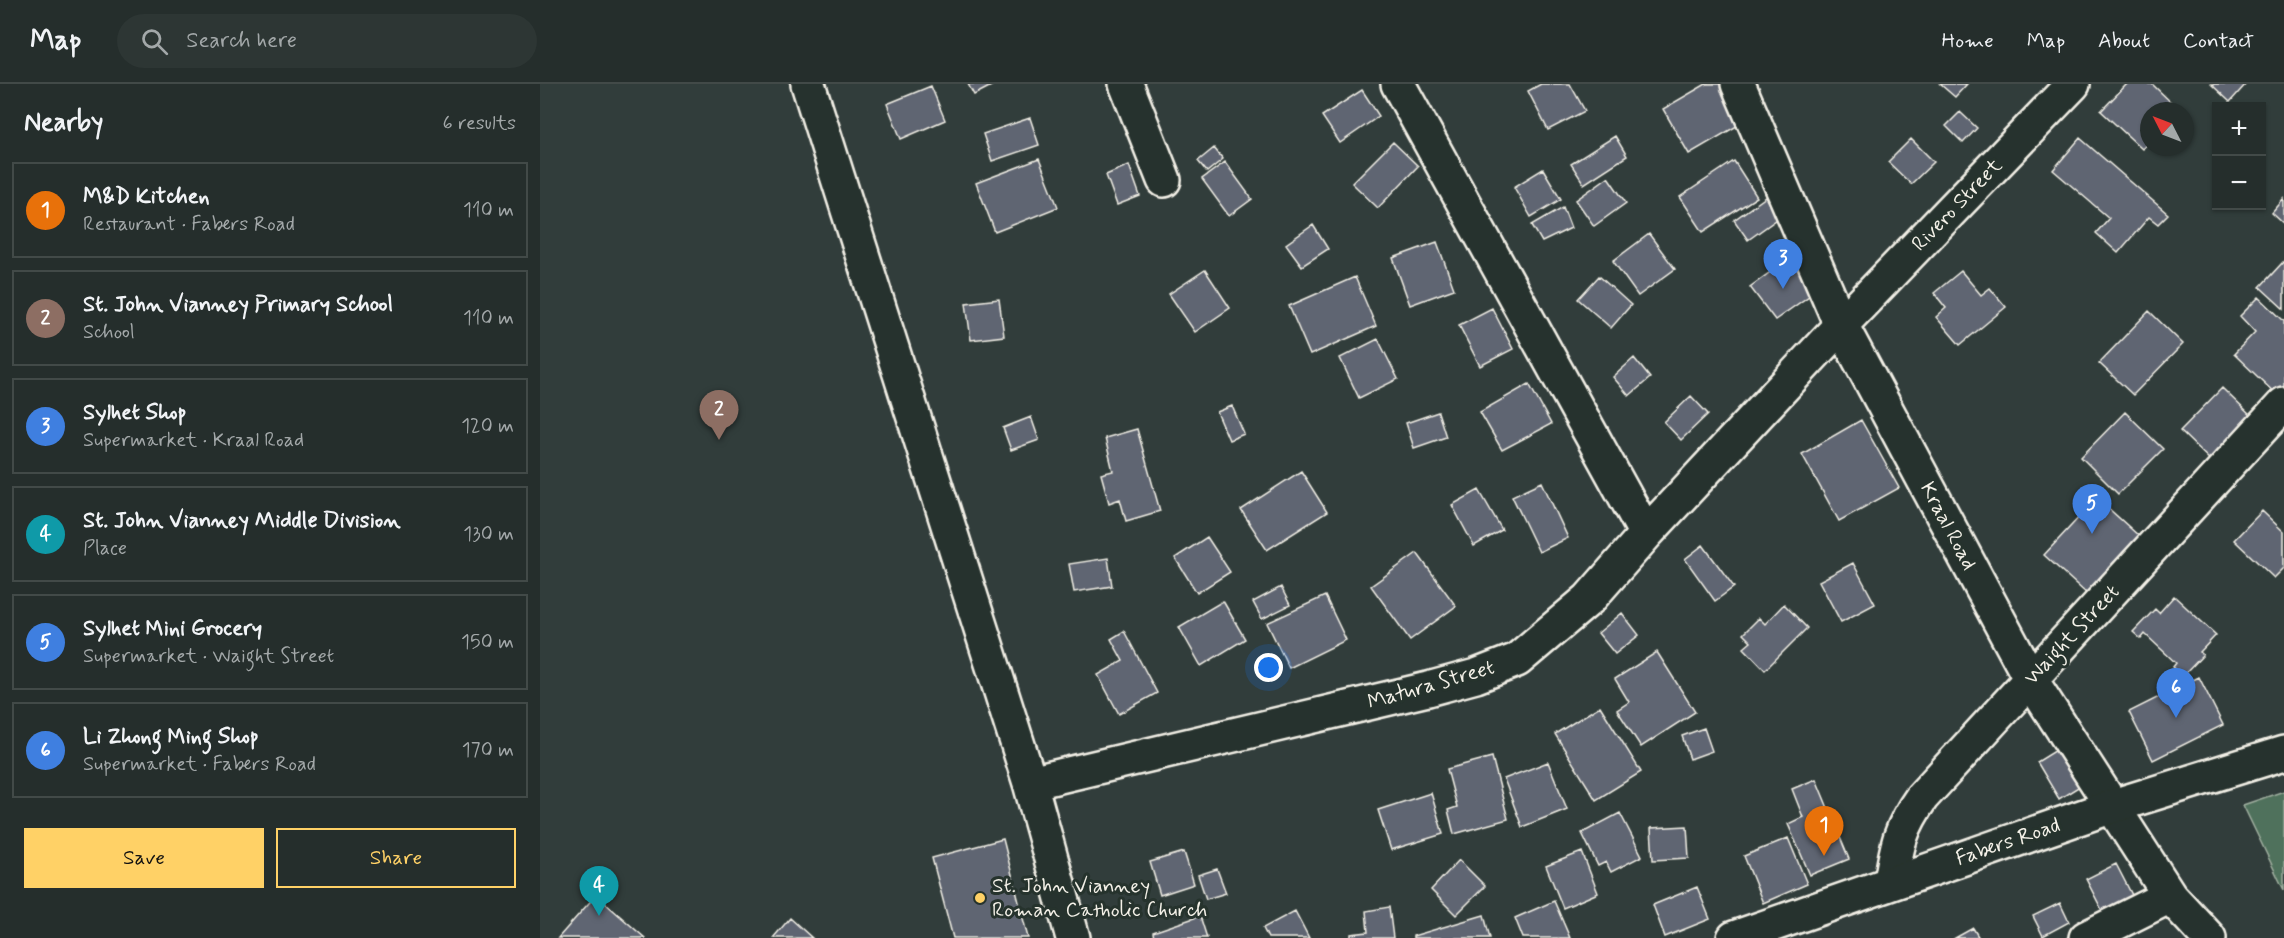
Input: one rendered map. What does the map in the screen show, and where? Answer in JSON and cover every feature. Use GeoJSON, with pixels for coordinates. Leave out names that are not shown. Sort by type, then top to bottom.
{"type":"FeatureCollection","features":[{"type":"Feature","properties":{"kind":"street"},"geometry":{"type":"LineString","coordinates":[[808,84],[1030,783],[1073,938]]}},
{"type":"Feature","properties":{"kind":"street"},"geometry":{"type":"LineString","coordinates":[[1126,84],[1164,180]]}},
{"type":"Feature","properties":{"kind":"street"},"geometry":{"type":"LineString","coordinates":[[1398,84],[1646,534]]}},
{"type":"Feature","properties":{"kind":"street","name":"Kraal Road"},"geometry":{"type":"LineString","coordinates":[[1738,84],[1841,325],[2031,680],[2170,896],[2209,938]]}},
{"type":"Feature","properties":{"kind":"street","name":"Rivero Street"},"geometry":{"type":"LineString","coordinates":[[1841,325],[2073,84]]}},
{"type":"Feature","properties":{"kind":"street","name":"Matura Street"},"geometry":{"type":"LineString","coordinates":[[1030,783],[1428,689],[1476,676],[1518,660],[1589,599],[1646,534],[1841,325]]}},
{"type":"Feature","properties":{"kind":"street","name":"Waight Street"},"geometry":{"type":"LineString","coordinates":[[1891,882],[1898,841],[1908,816],[1922,797],[2284,404]]}},
{"type":"Feature","properties":{"kind":"street","name":"Fabers Road"},"geometry":{"type":"LineString","coordinates":[[1734,938],[1891,882],[2284,753]]}},
{"type":"Feature","properties":{"kind":"street"},"geometry":{"type":"LineString","coordinates":[[2086,938],[2170,896]]}},
{"type":"Feature","properties":{"kind":"green space"},"geometry":{"type":"Polygon","coordinates":[[[2284,791],[2284,890],[2243,805],[2284,791]]]}},
{"type":"Feature","properties":{"kind":"building"},"geometry":{"type":"Polygon","coordinates":[[[968,84],[995,84],[974,95],[968,84]]]}},
{"type":"Feature","properties":{"kind":"building"},"geometry":{"type":"Polygon","coordinates":[[[1541,84],[1570,84],[1585,111],[1548,130],[1528,91],[1541,84]]]}},
{"type":"Feature","properties":{"kind":"building"},"geometry":{"type":"Polygon","coordinates":[[[1706,84],[1729,84],[1749,119],[1689,154],[1663,109],[1706,84]]]}},
{"type":"Feature","properties":{"kind":"building"},"geometry":{"type":"Polygon","coordinates":[[[1940,84],[1967,84],[1955,97],[1940,84]]]}},
{"type":"Feature","properties":{"kind":"building"},"geometry":{"type":"Polygon","coordinates":[[[2127,84],[2152,84],[2171,102],[2140,102],[2140,147],[2101,111],[2127,84]]]}},
{"type":"Feature","properties":{"kind":"building"},"geometry":{"type":"Polygon","coordinates":[[[2211,84],[2246,84],[2230,102],[2211,84]]]}},
{"type":"Feature","properties":{"kind":"building"},"geometry":{"type":"Polygon","coordinates":[[[931,86],[945,120],[901,139],[887,104],[931,86]]]}},
{"type":"Feature","properties":{"kind":"building"},"geometry":{"type":"Polygon","coordinates":[[[1362,90],[1379,116],[1340,143],[1322,116],[1362,90]]]}},
{"type":"Feature","properties":{"kind":"building"},"geometry":{"type":"Polygon","coordinates":[[[1960,112],[1977,128],[1963,143],[1946,126],[1960,112]]]}},
{"type":"Feature","properties":{"kind":"building"},"geometry":{"type":"Polygon","coordinates":[[[1030,118],[1039,145],[992,161],[983,134],[1030,118]]]}},
{"type":"Feature","properties":{"kind":"building"},"geometry":{"type":"Polygon","coordinates":[[[1615,136],[1627,156],[1584,184],[1571,164],[1615,136]]]}},
{"type":"Feature","properties":{"kind":"building"},"geometry":{"type":"Polygon","coordinates":[[[2080,138],[2168,214],[2158,224],[2149,217],[2118,253],[2096,233],[2109,218],[2053,170],[2080,138]]]}},
{"type":"Feature","properties":{"kind":"building"},"geometry":{"type":"Polygon","coordinates":[[[1911,139],[1934,162],[1911,184],[1888,162],[1911,139]]]}},
{"type":"Feature","properties":{"kind":"building"},"geometry":{"type":"Polygon","coordinates":[[[1393,142],[1418,166],[1378,208],[1352,183],[1393,142]]]}},
{"type":"Feature","properties":{"kind":"building"},"geometry":{"type":"Polygon","coordinates":[[[1214,148],[1223,159],[1207,172],[1198,161],[1214,148]]]}},
{"type":"Feature","properties":{"kind":"building"},"geometry":{"type":"Polygon","coordinates":[[[1039,159],[1058,207],[995,232],[976,183],[1039,159]]]}},
{"type":"Feature","properties":{"kind":"building"},"geometry":{"type":"Polygon","coordinates":[[[1734,161],[1757,197],[1703,232],[1680,197],[1734,161]]]}},
{"type":"Feature","properties":{"kind":"building"},"geometry":{"type":"Polygon","coordinates":[[[1225,162],[1252,199],[1229,216],[1202,179],[1225,162]]]}},
{"type":"Feature","properties":{"kind":"building"},"geometry":{"type":"Polygon","coordinates":[[[1129,165],[1140,196],[1117,205],[1106,175],[1129,165]]]}},
{"type":"Feature","properties":{"kind":"building"},"geometry":{"type":"Polygon","coordinates":[[[1543,169],[1561,199],[1531,217],[1514,187],[1543,169]]]}},
{"type":"Feature","properties":{"kind":"building"},"geometry":{"type":"Polygon","coordinates":[[[1608,177],[1626,203],[1594,226],[1576,200],[1608,177]]]}},
{"type":"Feature","properties":{"kind":"building"},"geometry":{"type":"Polygon","coordinates":[[[1766,197],[1780,217],[1748,240],[1734,220],[1766,197]]]}},
{"type":"Feature","properties":{"kind":"building"},"geometry":{"type":"Polygon","coordinates":[[[2284,199],[2284,224],[2272,213],[2284,199]]]}},
{"type":"Feature","properties":{"kind":"building"},"geometry":{"type":"Polygon","coordinates":[[[1563,207],[1571,228],[1542,242],[1532,225],[1563,207]]]}},
{"type":"Feature","properties":{"kind":"building"},"geometry":{"type":"Polygon","coordinates":[[[1313,225],[1328,249],[1302,266],[1286,244],[1313,225]]]}},
{"type":"Feature","properties":{"kind":"building"},"geometry":{"type":"Polygon","coordinates":[[[1649,234],[1675,269],[1638,296],[1613,261],[1649,234]]]}},
{"type":"Feature","properties":{"kind":"building"},"geometry":{"type":"Polygon","coordinates":[[[1437,242],[1454,289],[1410,305],[1393,258],[1437,242]]]}},
{"type":"Feature","properties":{"kind":"building"},"geometry":{"type":"Polygon","coordinates":[[[1791,257],[1816,291],[1775,320],[1750,287],[1791,257]]]}},
{"type":"Feature","properties":{"kind":"building"},"geometry":{"type":"Polygon","coordinates":[[[2284,261],[2284,309],[2260,287],[2284,261]]]}},
{"type":"Feature","properties":{"kind":"building"},"geometry":{"type":"Polygon","coordinates":[[[1205,270],[1230,308],[1195,332],[1169,294],[1205,270]]]}},
{"type":"Feature","properties":{"kind":"building"},"geometry":{"type":"Polygon","coordinates":[[[1961,271],[1981,295],[1990,288],[2006,307],[1960,345],[1936,317],[1946,308],[1934,293],[1961,271]]]}},
{"type":"Feature","properties":{"kind":"building"},"geometry":{"type":"Polygon","coordinates":[[[1599,276],[1631,305],[1611,328],[1578,299],[1599,276]]]}},
{"type":"Feature","properties":{"kind":"building"},"geometry":{"type":"Polygon","coordinates":[[[1355,277],[1376,326],[1310,355],[1289,306],[1355,277]]]}},
{"type":"Feature","properties":{"kind":"building"},"geometry":{"type":"Polygon","coordinates":[[[2259,297],[2284,321],[2284,398],[2282,400],[2234,354],[2255,332],[2240,316],[2259,297]]]}},
{"type":"Feature","properties":{"kind":"building"},"geometry":{"type":"Polygon","coordinates":[[[999,299],[1004,336],[971,340],[966,303],[999,299]]]}},
{"type":"Feature","properties":{"kind":"building"},"geometry":{"type":"Polygon","coordinates":[[[1492,308],[1513,349],[1480,366],[1459,325],[1492,308]]]}},
{"type":"Feature","properties":{"kind":"building"},"geometry":{"type":"Polygon","coordinates":[[[2149,311],[2183,344],[2133,395],[2099,363],[2149,311]]]}},
{"type":"Feature","properties":{"kind":"building"},"geometry":{"type":"Polygon","coordinates":[[[1378,339],[1398,379],[1359,398],[1340,358],[1378,339]]]}},
{"type":"Feature","properties":{"kind":"building"},"geometry":{"type":"Polygon","coordinates":[[[1634,358],[1650,378],[1629,396],[1613,377],[1634,358]]]}},
{"type":"Feature","properties":{"kind":"building"},"geometry":{"type":"Polygon","coordinates":[[[1529,384],[1551,424],[1502,450],[1480,412],[1529,384]]]}},
{"type":"Feature","properties":{"kind":"building"},"geometry":{"type":"Polygon","coordinates":[[[2222,388],[2255,420],[2213,463],[2180,431],[2222,388]]]}},
{"type":"Feature","properties":{"kind":"building"},"geometry":{"type":"Polygon","coordinates":[[[1691,396],[1708,414],[1681,440],[1664,422],[1691,396]]]}},
{"type":"Feature","properties":{"kind":"building"},"geometry":{"type":"Polygon","coordinates":[[[1232,406],[1244,434],[1229,440],[1217,412],[1232,406]]]}},
{"type":"Feature","properties":{"kind":"building"},"geometry":{"type":"Polygon","coordinates":[[[1438,412],[1446,437],[1414,448],[1406,423],[1438,412]]]}},
{"type":"Feature","properties":{"kind":"building"},"geometry":{"type":"Polygon","coordinates":[[[2125,412],[2163,449],[2118,494],[2081,457],[2125,412]]]}},
{"type":"Feature","properties":{"kind":"building"},"geometry":{"type":"Polygon","coordinates":[[[1031,417],[1039,440],[1011,450],[1003,428],[1031,417]]]}},
{"type":"Feature","properties":{"kind":"building"},"geometry":{"type":"Polygon","coordinates":[[[1861,420],[1899,488],[1839,521],[1802,454],[1861,420]]]}},
{"type":"Feature","properties":{"kind":"building"},"geometry":{"type":"Polygon","coordinates":[[[1137,429],[1160,511],[1126,521],[1120,499],[1109,503],[1101,474],[1113,471],[1105,438],[1137,429]]]}},
{"type":"Feature","properties":{"kind":"building"},"geometry":{"type":"Polygon","coordinates":[[[1301,471],[1327,512],[1267,550],[1241,510],[1301,471]]]}},
{"type":"Feature","properties":{"kind":"building"},"geometry":{"type":"Polygon","coordinates":[[[1542,482],[1568,538],[1539,552],[1512,496],[1542,482]]]}},
{"type":"Feature","properties":{"kind":"building"},"geometry":{"type":"Polygon","coordinates":[[[1479,490],[1502,530],[1474,546],[1452,505],[1479,490]]]}},
{"type":"Feature","properties":{"kind":"building"},"geometry":{"type":"Polygon","coordinates":[[[2097,498],[2140,537],[2087,594],[2044,555],[2097,498]]]}},
{"type":"Feature","properties":{"kind":"building"},"geometry":{"type":"Polygon","coordinates":[[[2262,511],[2284,532],[2284,568],[2274,578],[2234,540],[2262,511]]]}},
{"type":"Feature","properties":{"kind":"building"},"geometry":{"type":"Polygon","coordinates":[[[1207,537],[1230,572],[1197,593],[1175,558],[1207,537]]]}},
{"type":"Feature","properties":{"kind":"building"},"geometry":{"type":"Polygon","coordinates":[[[1703,545],[1734,587],[1715,601],[1685,559],[1703,545]]]}},
{"type":"Feature","properties":{"kind":"building"},"geometry":{"type":"Polygon","coordinates":[[[1417,553],[1456,606],[1410,640],[1371,586],[1417,553]]]}},
{"type":"Feature","properties":{"kind":"building"},"geometry":{"type":"Polygon","coordinates":[[[1108,558],[1112,586],[1074,592],[1069,564],[1108,558]]]}},
{"type":"Feature","properties":{"kind":"building"},"geometry":{"type":"Polygon","coordinates":[[[1853,563],[1875,604],[1841,622],[1819,581],[1853,563]]]}},
{"type":"Feature","properties":{"kind":"building"},"geometry":{"type":"Polygon","coordinates":[[[1281,587],[1290,605],[1262,619],[1253,602],[1281,587]]]}},
{"type":"Feature","properties":{"kind":"building"},"geometry":{"type":"Polygon","coordinates":[[[1325,596],[1346,640],[1289,668],[1267,623],[1325,596]]]}},
{"type":"Feature","properties":{"kind":"building"},"geometry":{"type":"Polygon","coordinates":[[[2174,596],[2216,635],[2200,652],[2203,655],[2183,676],[2173,667],[2176,663],[2145,634],[2141,639],[2133,632],[2155,609],[2159,613],[2174,596]]]}},
{"type":"Feature","properties":{"kind":"building"},"geometry":{"type":"Polygon","coordinates":[[[1223,601],[1245,639],[1201,666],[1179,627],[1223,601]]]}},
{"type":"Feature","properties":{"kind":"building"},"geometry":{"type":"Polygon","coordinates":[[[1784,604],[1807,628],[1765,670],[1744,648],[1751,642],[1743,634],[1759,618],[1765,624],[1784,604]]]}},
{"type":"Feature","properties":{"kind":"building"},"geometry":{"type":"Polygon","coordinates":[[[1622,613],[1639,635],[1615,654],[1598,633],[1622,613]]]}},
{"type":"Feature","properties":{"kind":"building"},"geometry":{"type":"Polygon","coordinates":[[[1124,631],[1157,693],[1119,714],[1098,675],[1123,661],[1111,639],[1124,631]]]}},
{"type":"Feature","properties":{"kind":"building"},"geometry":{"type":"Polygon","coordinates":[[[1657,652],[1695,712],[1641,747],[1617,710],[1629,702],[1615,679],[1657,652]]]}},
{"type":"Feature","properties":{"kind":"building"},"geometry":{"type":"Polygon","coordinates":[[[2199,677],[2223,725],[2153,760],[2129,712],[2199,677]]]}},
{"type":"Feature","properties":{"kind":"building"},"geometry":{"type":"Polygon","coordinates":[[[1600,706],[1641,772],[1596,800],[1555,734],[1600,706]]]}},
{"type":"Feature","properties":{"kind":"building"},"geometry":{"type":"Polygon","coordinates":[[[1704,728],[1712,751],[1690,759],[1682,736],[1704,728]]]}},
{"type":"Feature","properties":{"kind":"building"},"geometry":{"type":"Polygon","coordinates":[[[2066,744],[2088,781],[2059,799],[2037,762],[2066,744]]]}},
{"type":"Feature","properties":{"kind":"building"},"geometry":{"type":"Polygon","coordinates":[[[1492,757],[1508,819],[1454,834],[1448,810],[1457,807],[1447,769],[1492,757]]]}},
{"type":"Feature","properties":{"kind":"building"},"geometry":{"type":"Polygon","coordinates":[[[1548,762],[1567,809],[1522,827],[1504,779],[1548,762]]]}},
{"type":"Feature","properties":{"kind":"building"},"geometry":{"type":"Polygon","coordinates":[[[1816,779],[1849,859],[1810,875],[1788,824],[1803,817],[1792,789],[1816,779]]]}},
{"type":"Feature","properties":{"kind":"building"},"geometry":{"type":"Polygon","coordinates":[[[1431,793],[1443,834],[1391,850],[1378,810],[1431,793]]]}},
{"type":"Feature","properties":{"kind":"building"},"geometry":{"type":"Polygon","coordinates":[[[1620,813],[1642,856],[1611,872],[1606,862],[1598,866],[1582,833],[1620,813]]]}},
{"type":"Feature","properties":{"kind":"building"},"geometry":{"type":"Polygon","coordinates":[[[1687,826],[1689,858],[1653,860],[1651,828],[1687,826]]]}},
{"type":"Feature","properties":{"kind":"building"},"geometry":{"type":"Polygon","coordinates":[[[1788,838],[1807,884],[1763,903],[1744,856],[1788,838]]]}},
{"type":"Feature","properties":{"kind":"building","name":"St. John Vianney Roman Catholic Church"},"geometry":{"type":"Polygon","coordinates":[[[1003,839],[1028,938],[953,938],[932,858],[1003,839]]]}},
{"type":"Feature","properties":{"kind":"building"},"geometry":{"type":"Polygon","coordinates":[[[1184,852],[1194,884],[1160,895],[1150,862],[1184,852]]]}},
{"type":"Feature","properties":{"kind":"building"},"geometry":{"type":"Polygon","coordinates":[[[1582,852],[1598,893],[1563,908],[1546,866],[1582,852]]]}},
{"type":"Feature","properties":{"kind":"building"},"geometry":{"type":"Polygon","coordinates":[[[1459,860],[1485,886],[1456,915],[1431,890],[1459,860]]]}},
{"type":"Feature","properties":{"kind":"building"},"geometry":{"type":"Polygon","coordinates":[[[2116,864],[2134,899],[2104,914],[2086,879],[2116,864]]]}},
{"type":"Feature","properties":{"kind":"building"},"geometry":{"type":"Polygon","coordinates":[[[1217,869],[1226,893],[1206,899],[1198,875],[1217,869]]]}},
{"type":"Feature","properties":{"kind":"building"},"geometry":{"type":"Polygon","coordinates":[[[1697,887],[1710,919],[1665,937],[1653,905],[1697,887]]]}},
{"type":"Feature","properties":{"kind":"building"},"geometry":{"type":"Polygon","coordinates":[[[596,895],[645,938],[558,938],[596,895]]]}},
{"type":"Feature","properties":{"kind":"building"},"geometry":{"type":"Polygon","coordinates":[[[1554,901],[1570,938],[1523,938],[1515,918],[1554,901]]]}},
{"type":"Feature","properties":{"kind":"building"},"geometry":{"type":"Polygon","coordinates":[[[2060,903],[2069,922],[2043,936],[2033,916],[2060,903]]]}},
{"type":"Feature","properties":{"kind":"building"},"geometry":{"type":"Polygon","coordinates":[[[1389,907],[1393,938],[1351,938],[1351,934],[1368,932],[1366,911],[1389,907]]]}},
{"type":"Feature","properties":{"kind":"building"},"geometry":{"type":"Polygon","coordinates":[[[1295,911],[1309,938],[1268,938],[1263,928],[1295,911]]]}},
{"type":"Feature","properties":{"kind":"building"},"geometry":{"type":"Polygon","coordinates":[[[1484,915],[1490,938],[1413,938],[1413,936],[1484,915]]]}},
{"type":"Feature","properties":{"kind":"building"},"geometry":{"type":"Polygon","coordinates":[[[1200,916],[1207,938],[1154,938],[1153,932],[1200,916]]]}},
{"type":"Feature","properties":{"kind":"building"},"geometry":{"type":"Polygon","coordinates":[[[790,918],[812,938],[773,938],[790,918]]]}},
{"type":"Feature","properties":{"kind":"building"},"geometry":{"type":"Polygon","coordinates":[[[1973,928],[1979,938],[1955,938],[1973,928]]]}},
{"type":"Feature","properties":{"kind":"place","name":"Sylhet Shop"},"geometry":{"type":"Point","coordinates":[1783,289]}},
{"type":"Feature","properties":{"kind":"place","name":"St. John Vianney Primary School"},"geometry":{"type":"Point","coordinates":[719,440]}},
{"type":"Feature","properties":{"kind":"place","name":"Sylhet Mini Grocery"},"geometry":{"type":"Point","coordinates":[2092,534]}},
{"type":"Feature","properties":{"kind":"place","name":"Li Zhong Ming Shop"},"geometry":{"type":"Point","coordinates":[2176,718]}},
{"type":"Feature","properties":{"kind":"place","name":"M&D Kitchen"},"geometry":{"type":"Point","coordinates":[1824,856]}},
{"type":"Feature","properties":{"kind":"place","name":"St. John Vianney Roman Catholic Church"},"geometry":{"type":"Point","coordinates":[980,898]}},
{"type":"Feature","properties":{"kind":"place","name":"St. John Vianney Middle Division"},"geometry":{"type":"Point","coordinates":[599,916]}}]}
